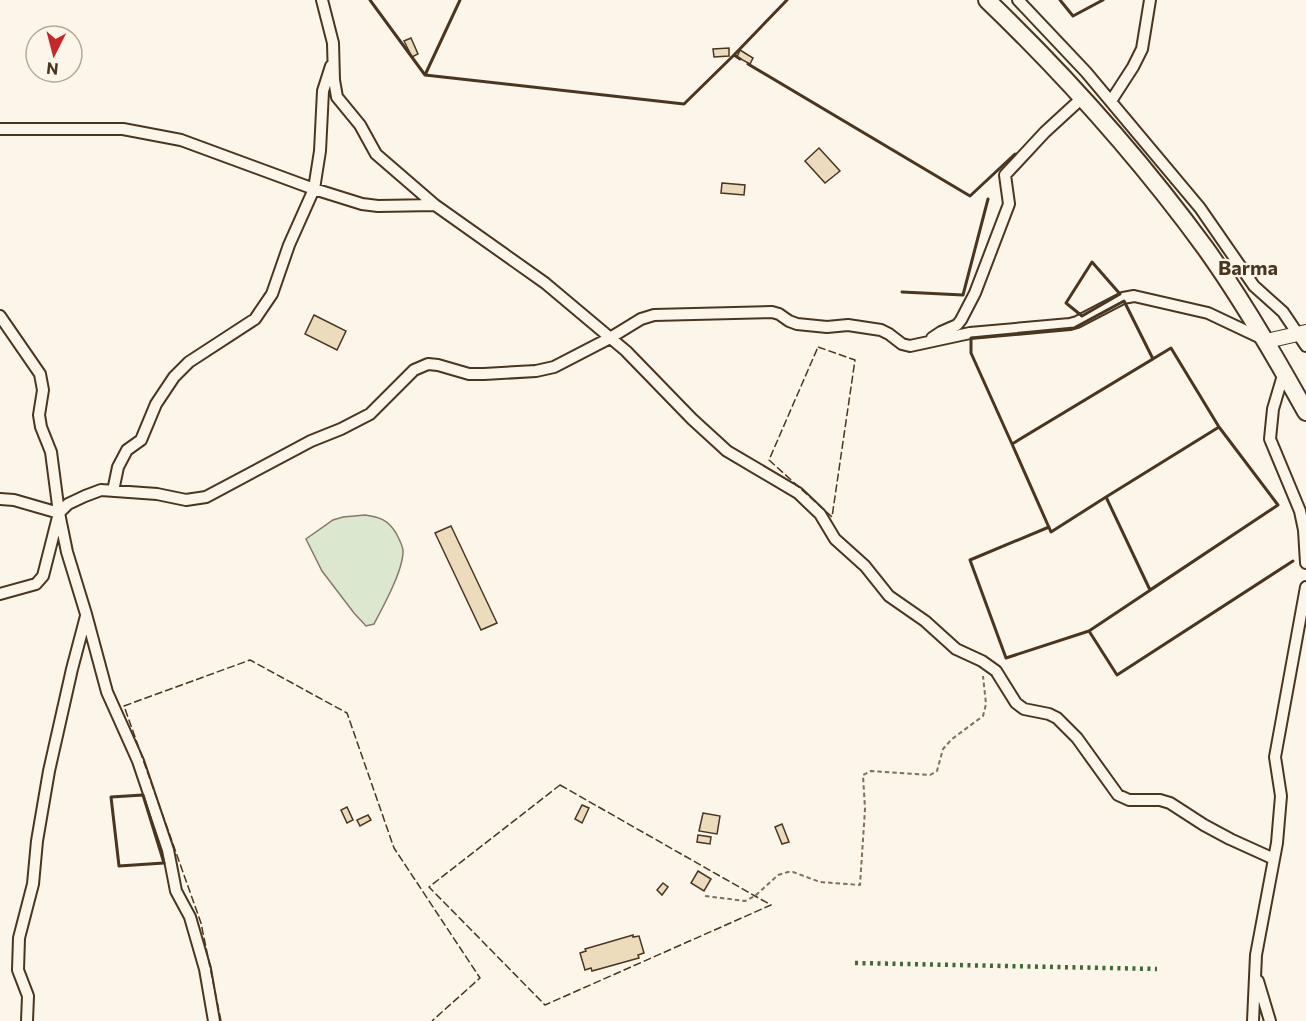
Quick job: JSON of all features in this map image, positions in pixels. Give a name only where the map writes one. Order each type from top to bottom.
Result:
[{"type":"main road","points":[[987,0],[1082,98],[1152,180],[1206,250],[1267,341],[1306,412]]},
{"type":"street","points":[[322,0],[333,43],[334,80],[338,97],[360,125],[376,154],[435,205],[545,283],[626,351],[727,451],[798,494],[820,514],[836,539],[865,566],[889,596],[925,621],[956,649],[982,661],[996,672],[1016,703],[1024,709],[1058,718],[1077,738],[1118,795],[1129,800],[1160,800],[1170,803],[1230,839],[1274,858]]},
{"type":"street","points":[[1018,0],[1086,72],[1200,208],[1254,286],[1302,333],[1306,346]]},
{"type":"street","points":[[1110,101],[1142,49],[1150,0]]},
{"type":"street","points":[[112,491],[118,467],[127,450],[141,440],[156,404],[174,377],[189,362],[255,319],[272,294],[289,245],[314,189],[320,151],[323,92],[334,57]]},
{"type":"street","points":[[927,342],[957,325],[975,293],[1009,204],[1005,175],[1045,132],[1082,98]]},
{"type":"street","points":[[0,129],[123,129],[181,140],[314,189],[362,204],[435,205]]},
{"type":"street","points":[[0,594],[36,584],[43,576],[59,513],[68,504],[85,496],[101,490],[157,494],[186,500],[206,497],[311,441],[370,414],[414,370],[428,364],[469,374],[536,371],[554,367],[641,319],[654,315],[772,312],[797,324],[827,327],[848,325],[881,330],[902,344],[910,346],[970,333],[1070,324],[1123,298],[1134,296],[1208,313],[1267,341],[1302,333]]},
{"type":"street","points":[[0,316],[40,374],[43,390],[39,415],[51,452],[67,552],[107,692],[138,761],[168,850],[176,891],[190,917],[205,969],[214,1021]]},
{"type":"street","points":[[1284,372],[1273,409],[1270,439],[1300,511],[1306,562]]},
{"type":"street","points":[[0,499],[14,500],[59,513]]},
{"type":"street","points":[[1253,1021],[1256,955],[1277,843],[1281,796],[1275,758],[1306,587]]},
{"type":"street","points":[[27,1021],[28,996],[18,970],[19,938],[33,885],[37,841],[49,771],[86,614]]},
{"type":"street","points":[[1255,973],[1270,1021]]},
{"type":"path","points":[[705,896],[745,901],[755,896],[778,875],[788,872],[820,882],[860,885],[865,809],[863,775],[871,771],[930,775],[937,771],[943,749],[952,739],[982,717],[986,704],[982,661]]},
{"type":"green space","points":[[365,515],[387,522],[396,533],[403,550],[397,577],[387,598],[374,624],[366,626],[322,571],[306,539],[333,520]]},
{"type":"building","points":[[411,38],[418,54],[412,57],[404,41]]},
{"type":"building","points":[[729,48],[729,56],[714,57],[713,49]]},
{"type":"building","points":[[740,50],[753,58],[750,64],[737,57]]},
{"type":"building","points":[[819,148],[840,171],[825,183],[805,161]]},
{"type":"building","points":[[722,183],[745,185],[744,195],[721,193]]},
{"type":"building","points":[[314,315],[346,331],[337,350],[305,334]]},
{"type":"building","points":[[451,526],[497,623],[481,630],[435,533]]},
{"type":"building","points":[[582,805],[589,808],[582,823],[575,819]]},
{"type":"building","points":[[347,807],[353,820],[347,823],[341,810]]},
{"type":"building","points":[[703,813],[720,816],[717,834],[699,831]]},
{"type":"building","points":[[368,815],[371,820],[360,826],[357,820]]},
{"type":"building","points":[[782,824],[789,842],[782,844],[775,827]]},
{"type":"building","points":[[698,835],[711,837],[710,844],[697,842]]},
{"type":"building","points":[[698,871],[711,879],[704,891],[691,883]]},
{"type":"building","points":[[663,883],[668,887],[662,895],[657,890]]},
{"type":"building","points":[[633,935],[633,937],[639,936],[644,953],[638,955],[639,958],[592,971],[591,968],[585,970],[580,953],[586,951],[585,949]]},
{"type":"hedge","points":[[855,963],[1157,969]]},
{"type":"fence","points":[[818,347],[855,360],[832,517],[769,460],[818,347]]},
{"type":"fence","points":[[221,1021],[201,923],[124,706],[250,660],[347,713],[394,848],[480,978],[432,1021]]},
{"type":"fence","points":[[560,785],[755,896],[771,905],[545,1005],[429,887],[560,785]]},
{"type":"wall","points":[[370,0],[425,75],[460,0]]},
{"type":"wall","points":[[740,59],[734,55],[787,0]]},
{"type":"wall","points":[[1060,0],[1073,16],[1103,0]]},
{"type":"wall","points":[[425,75],[684,104],[734,55]]},
{"type":"wall","points":[[748,64],[970,196],[1015,154]]},
{"type":"wall","points":[[902,292],[963,295],[988,199]]},
{"type":"wall","points":[[1092,262],[1120,294],[1082,316],[1066,303],[1092,262]]},
{"type":"wall","points":[[1124,301],[1153,359],[1012,444],[971,353],[971,338],[1074,328],[1124,301]]},
{"type":"wall","points":[[1171,348],[1219,427],[1051,532],[1012,444],[1171,348]]},
{"type":"wall","points":[[1219,427],[1278,505],[1150,590],[1106,497],[1219,427]]},
{"type":"wall","points":[[1278,505],[1089,631],[1117,675],[1293,561]]},
{"type":"wall","points":[[1049,527],[970,560],[1006,658],[1089,631]]},
{"type":"wall","points":[[143,795],[164,863],[119,866],[111,797],[143,795]]},
{"type":"district","name":"Barma","points":[[1248,267]]}]
